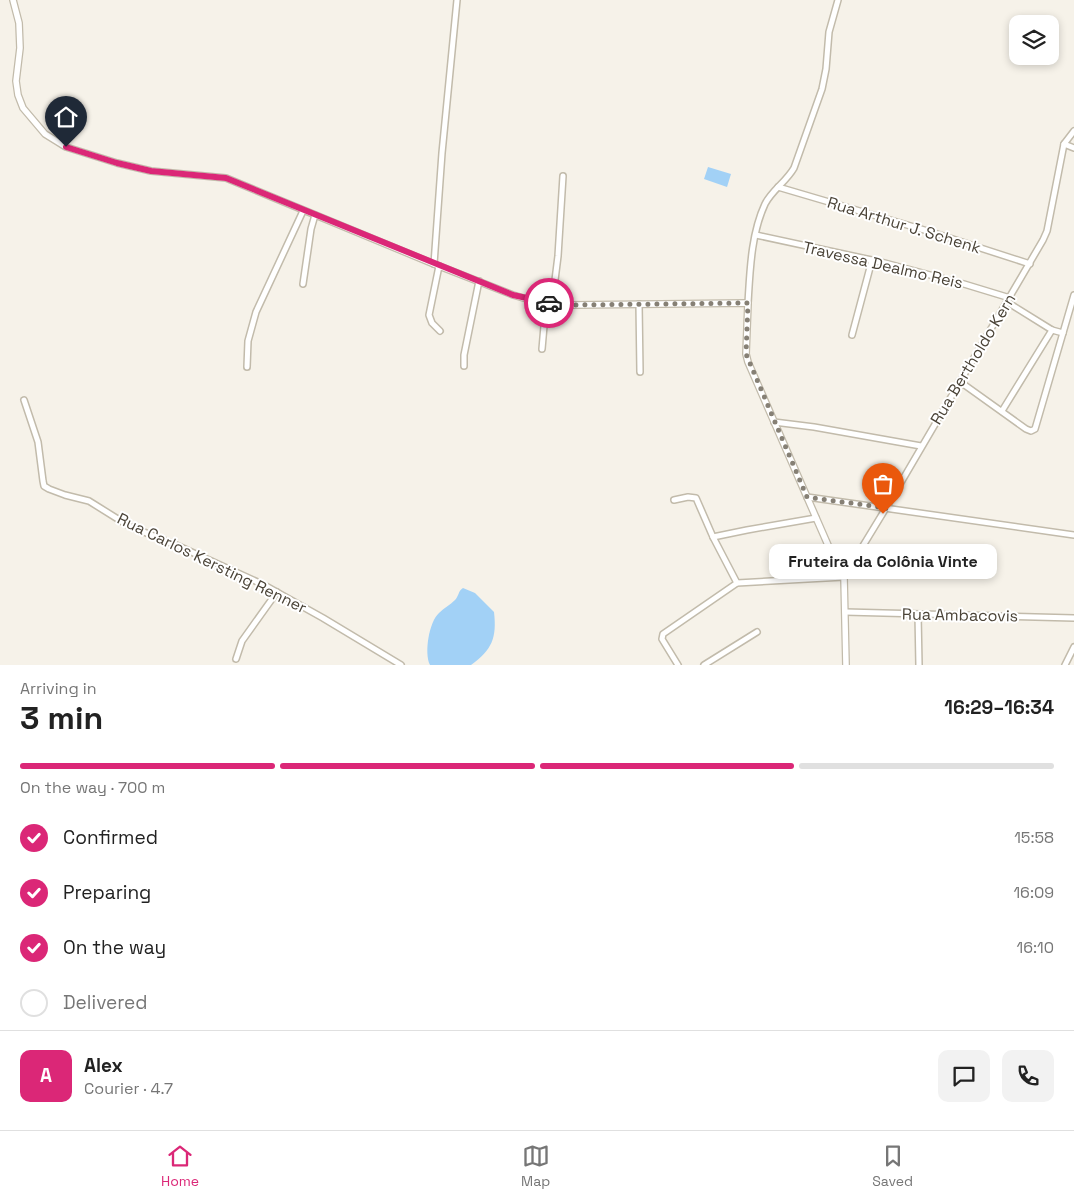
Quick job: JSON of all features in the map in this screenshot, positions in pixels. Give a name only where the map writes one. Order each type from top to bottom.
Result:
[{"type":"street","points":[[12,0],[19,23],[20,48],[16,81],[18,95],[23,108],[45,134],[66,147],[117,163],[151,171],[226,178],[513,295],[549,303],[748,303]]},
{"type":"street","points":[[440,331],[432,323],[429,315],[436,265],[443,144],[457,0]]},
{"type":"street","points":[[838,0],[829,32],[826,69],[819,101],[794,168],[788,178],[778,187],[765,204],[756,235],[751,260],[746,354],[816,518],[838,568],[844,577],[846,665]]},
{"type":"street","name":"Rua Bertholdo Kern","points":[[844,577],[1030,264],[1046,231],[1064,144],[1074,131]]},
{"type":"street","points":[[1064,144],[1074,148]]},
{"type":"street","points":[[542,349],[558,256],[563,176]]},
{"type":"street","name":"Rua Arthur J. Schenk","points":[[778,187],[931,232],[1030,264]]},
{"type":"street","points":[[247,368],[248,341],[256,312],[303,211]]},
{"type":"street","points":[[303,284],[311,229],[315,215]]},
{"type":"street","name":"Travessa Dealmo Reis","points":[[756,235],[872,260],[964,284],[1008,300],[1052,330],[1063,333]]},
{"type":"street","points":[[852,334],[872,260]]},
{"type":"street","points":[[464,366],[464,356],[479,281]]},
{"type":"street","points":[[959,381],[1026,429],[1035,430],[1074,295]]},
{"type":"street","points":[[639,304],[640,372]]},
{"type":"street","points":[[1002,411],[1052,330]]},
{"type":"street","name":"Rua Carlos Kersting Renner","points":[[24,400],[38,442],[44,486],[48,489],[89,501],[129,526],[176,545],[277,592],[400,665]]},
{"type":"street","points":[[774,422],[922,446]]},
{"type":"street","points":[[674,500],[688,497],[696,498],[713,537],[737,583]]},
{"type":"street","points":[[807,497],[1074,535]]},
{"type":"street","points":[[713,537],[816,518]]},
{"type":"street","points":[[678,665],[662,639],[663,634],[737,583],[844,577]]},
{"type":"street","points":[[236,659],[242,641],[277,592]]},
{"type":"street","name":"Rua Ambacovis","points":[[845,612],[1074,618]]},
{"type":"street","points":[[918,614],[919,665]]},
{"type":"street","points":[[704,665],[757,632]]},
{"type":"street","points":[[1065,665],[1074,647]]},
{"type":"water","points":[[708,167],[731,174],[727,187],[704,179]]},
{"type":"water","points":[[463,588],[475,593],[494,612],[495,629],[492,643],[484,654],[471,665],[430,665],[427,653],[428,638],[435,617],[455,600]]},
{"type":"way so far","points":[[549,303],[573,305],[748,303],[746,354],[748,362],[807,497],[886,508],[883,514]]},
{"type":"place","name":"Fruteira da Colônia Vinte","points":[[883,514]]},
{"type":"route","points":[[66,147],[117,163],[151,171],[226,178],[513,295],[549,303]]}]
